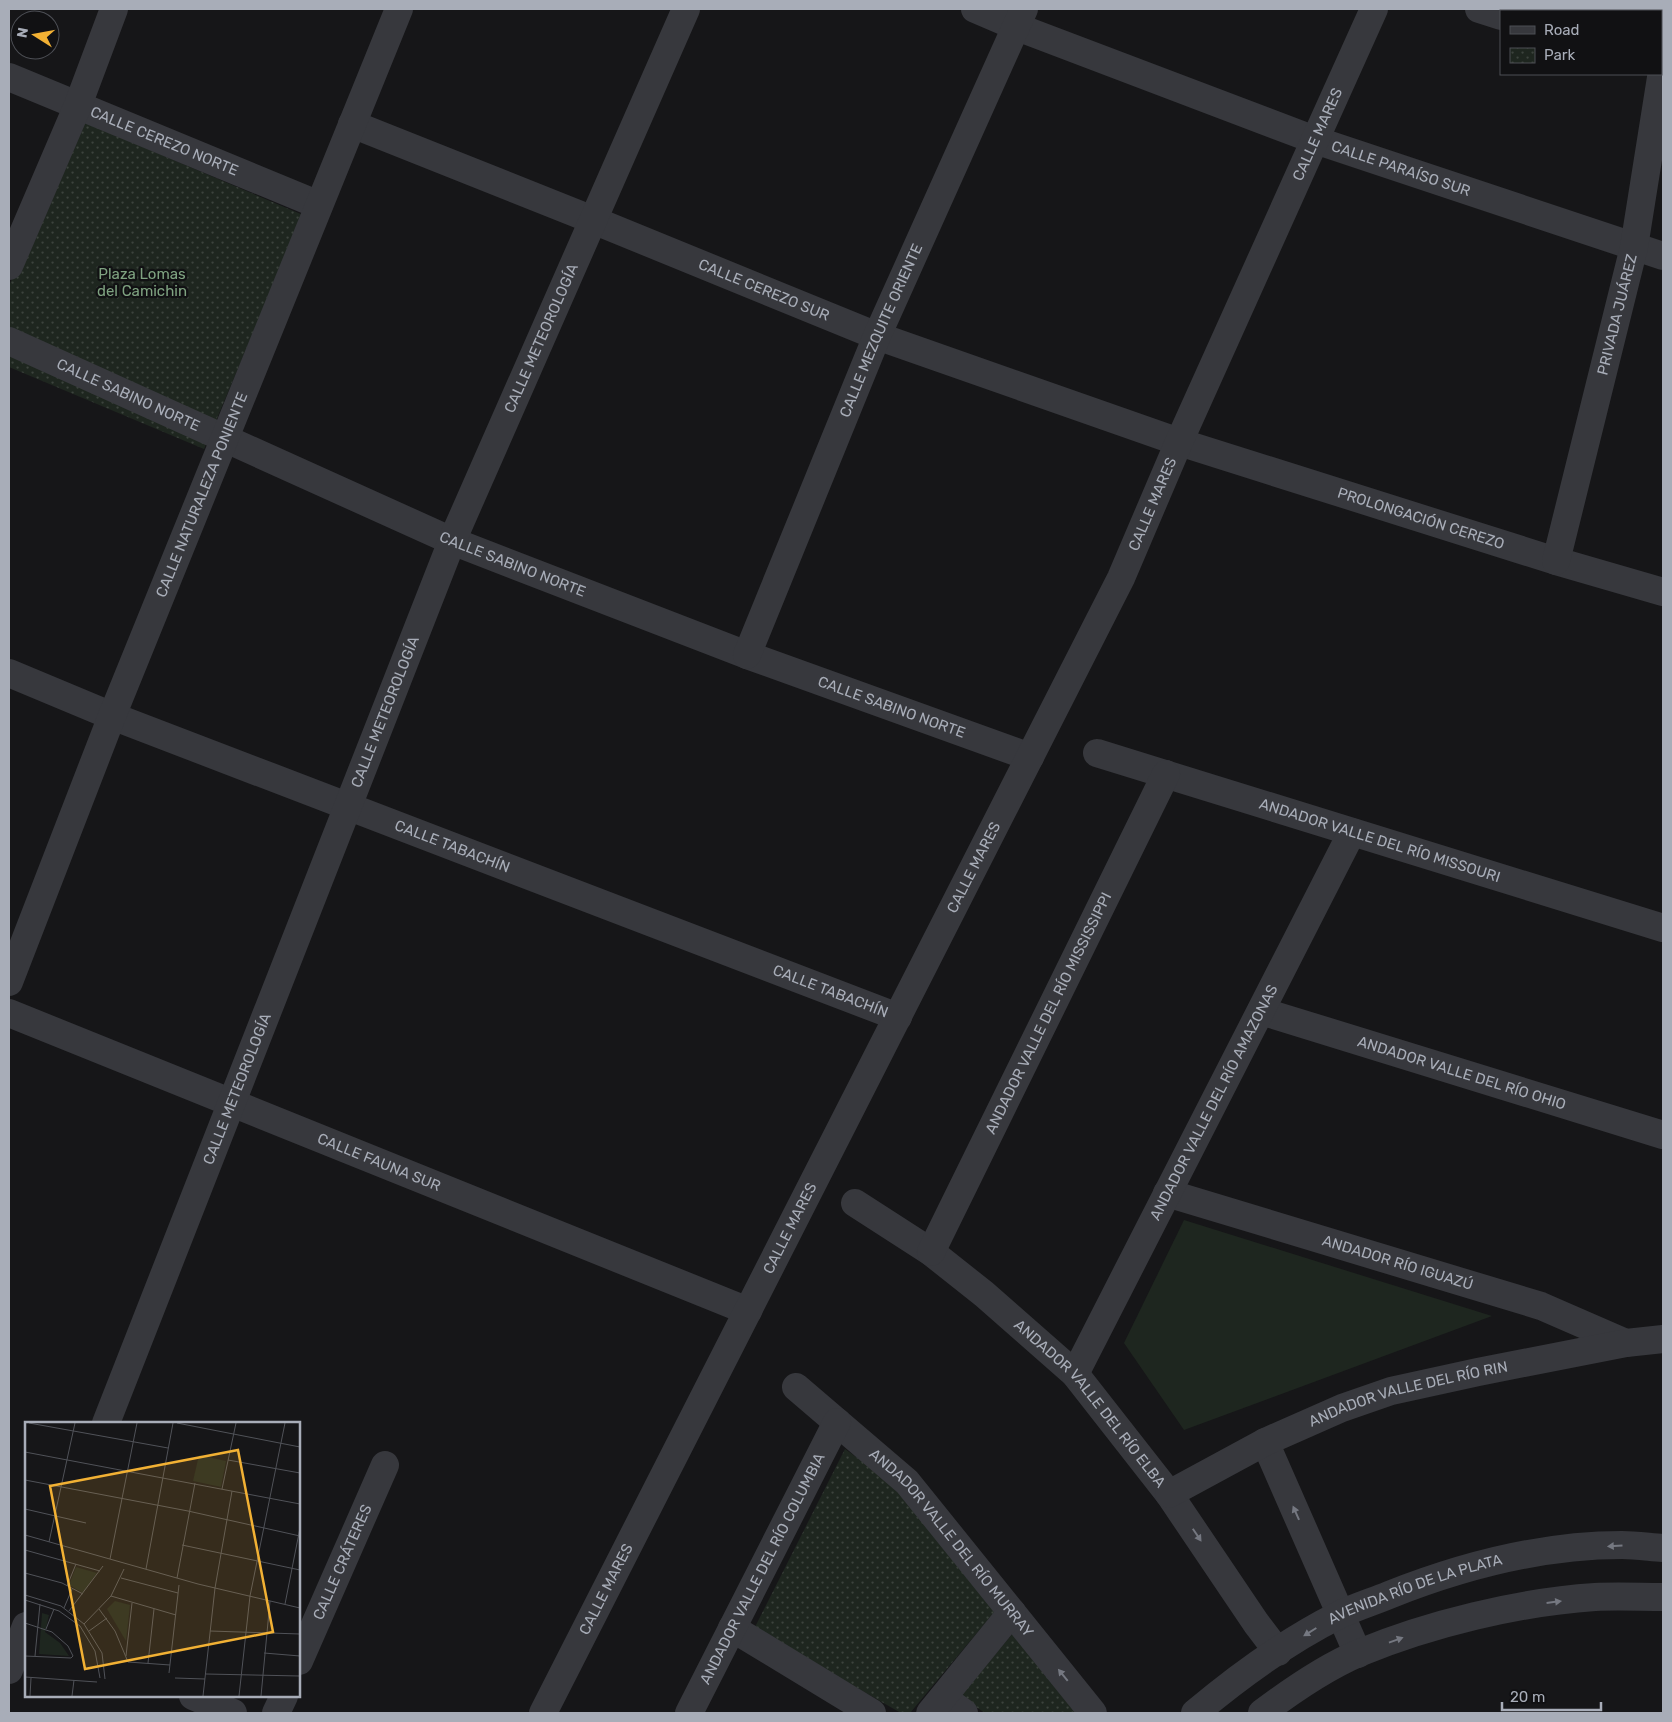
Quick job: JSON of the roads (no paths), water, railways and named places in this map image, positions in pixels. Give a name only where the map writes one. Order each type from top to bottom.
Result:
[{"type":"street","points":[[9,266],[78,105],[114,9]]},
{"type":"street","name":"CALLE NATURALEZA PONIENTE","points":[[9,982],[112,716],[399,9]]},
{"type":"street","name":"CALLE METEOROLOGÍA","points":[[106,1422],[452,541],[686,9]]},
{"type":"street","name":"CALLE PARAÍSO SUR","points":[[975,9],[1020,18],[1315,140],[1663,256]]},
{"type":"street","name":"CALLE MARES","points":[[543,1713],[1121,578],[1374,9]]},
{"type":"street","points":[[1479,9],[1500,16]]},
{"type":"street","name":"CALLE MEZQUITE ORIENTE","points":[[748,655],[877,336],[1020,18]]},
{"type":"street","name":"PRIVADA JUÁREZ","points":[[1556,560],[1634,247],[1661,75]]},
{"type":"street","name":"CALLE CEREZO NORTE","points":[[9,77],[319,205]]},
{"type":"street","name":"CALLE CEREZO SUR","points":[[352,124],[877,336],[1180,442]]},
{"type":"street","name":"CALLE SABINO NORTE","points":[[9,341],[452,541],[748,655],[1030,757]]},
{"type":"street","name":"PROLONGACIÓN CEREZO","points":[[1180,442],[1663,592]]},
{"type":"street","name":"CALLE TABACHÍN","points":[[9,673],[112,716],[898,1017]]},
{"type":"street","name":"ANDADOR VALLE DEL RÍO MISSOURI","points":[[1097,753],[1663,928]]},
{"type":"street","name":"ANDADOR VALLE DEL RÍO MISSISSIPPI","points":[[931,1252],[1166,774]]},
{"type":"street","name":"ANDADOR VALLE DEL RÍO AMAZONAS","points":[[1075,1374],[1352,832]]},
{"type":"street","name":"ANDADOR VALLE DEL RÍO OHIO","points":[[1261,1011],[1663,1135]]},
{"type":"street","name":"CALLE FAUNA SUR","points":[[9,1013],[748,1311]]},
{"type":"street","name":"ANDADOR RÍO IGUAZÚ","points":[[1167,1193],[1541,1306],[1626,1343]]},
{"type":"street","name":"ANDADOR VALLE DEL RÍO ELBA","points":[[855,1203],[931,1252],[984,1294],[1075,1374],[1170,1494],[1250,1615],[1278,1652]]},
{"type":"street","name":"ANDADOR VALLE DEL RÍO RIN","points":[[1170,1494],[1265,1442],[1342,1408],[1391,1391],[1626,1343],[1663,1339]]},
{"type":"street","name":"ANDADOR VALLE DEL RÍO MURRAY","points":[[796,1387],[907,1482],[1093,1713]]},
{"type":"street","name":"ANDADOR VALLE DEL RÍO COLUMBIA","points":[[689,1713],[837,1422]]},
{"type":"street","points":[[1265,1442],[1358,1654]]},
{"type":"street","name":"CALLE CRÁTERES","points":[[300,1659],[385,1465]]},
{"type":"street","name":"AVENIDA RÍO DE LA PLATA","points":[[1195,1713],[1230,1684],[1341,1614],[1429,1579],[1493,1561],[1558,1550],[1622,1545],[1663,1548]]},
{"type":"street","points":[[1262,1713],[1334,1666],[1358,1654],[1420,1632],[1479,1616],[1535,1604],[1595,1597],[1663,1597]]},
{"type":"street","points":[[946,1708],[1012,1612]]},
{"type":"street","points":[[9,1616],[25,1624]]},
{"type":"street","points":[[9,1670],[25,1628]]},
{"type":"street","points":[[732,1628],[872,1713]]},
{"type":"street","points":[[194,1697],[233,1713]]},
{"type":"street","points":[[276,1713],[284,1697]]},
{"type":"park label","name":"Plaza Lomas del Camichin","points":[[142,282]]}]
